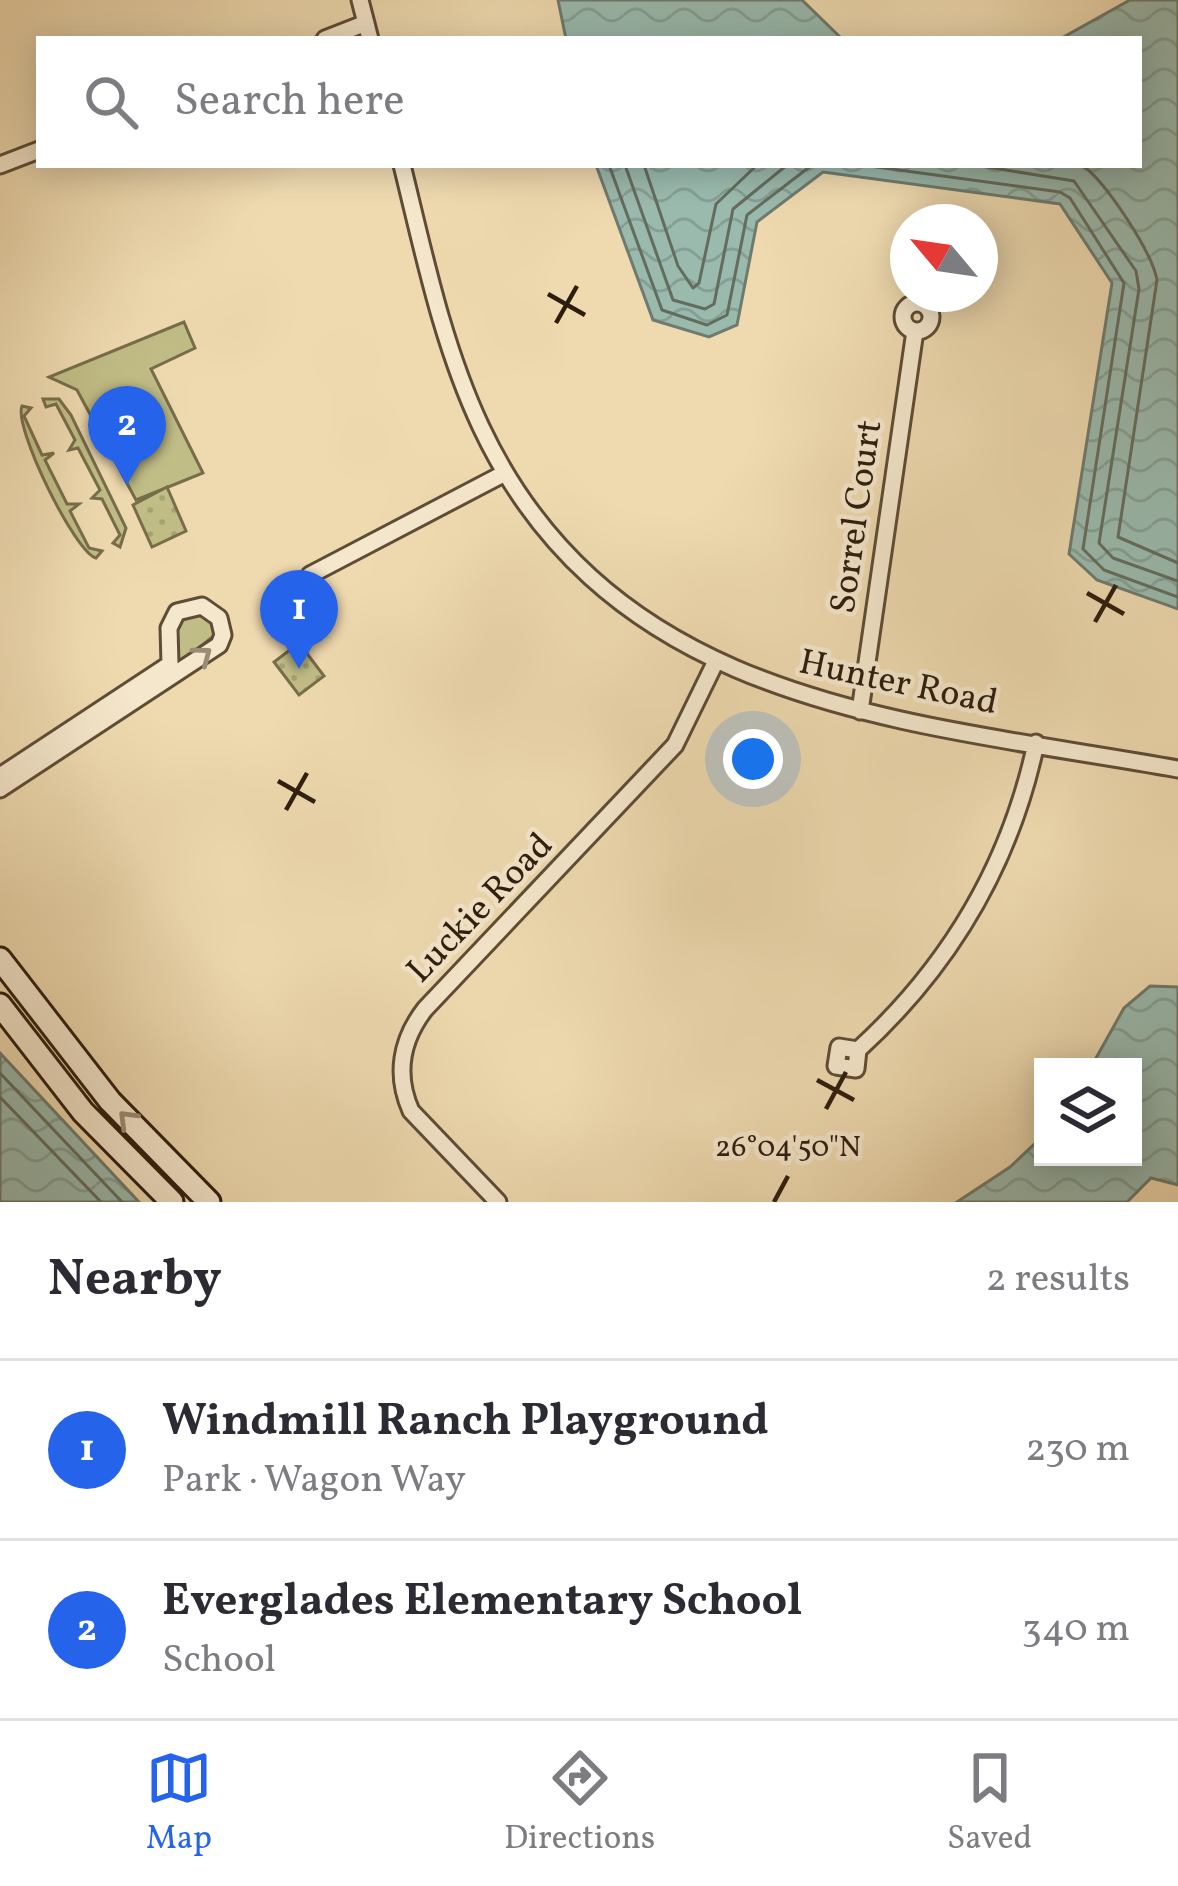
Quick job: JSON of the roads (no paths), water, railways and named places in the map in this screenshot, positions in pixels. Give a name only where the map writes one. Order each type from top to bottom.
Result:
[{"type":"main road","points":[[0,959],[110,1101],[209,1202]]},
{"type":"main road","points":[[0,1004],[82,1112],[172,1202]]},
{"type":"street","points":[[361,0],[369,31]]},
{"type":"street","points":[[0,165],[36,151]]},
{"type":"street","name":"Hunter Road","points":[[403,168],[446,341],[506,473],[542,524],[606,590],[757,682],[860,711],[1178,769]]},
{"type":"street","name":"Sorrel Court","points":[[860,711],[915,331]]},
{"type":"street","points":[[310,575],[506,473]]},
{"type":"street","points":[[0,776],[170,664],[169,628],[177,612],[202,605],[219,618],[219,645],[0,789]]},
{"type":"street","name":"Luckie Road","points":[[498,1202],[411,1112],[402,1093],[405,1040],[425,1009],[676,745],[716,661]]},
{"type":"street","points":[[858,1050],[943,962],[997,865],[1028,784],[1036,743]]},
{"type":"water","points":[[558,0],[802,0],[839,36],[565,36]]},
{"type":"water","points":[[1130,0],[1178,0],[1178,609],[1097,580],[1069,554],[1112,283],[1060,204],[823,172],[757,222],[737,325],[709,337],[653,320],[597,168],[1142,168],[1142,36],[1065,36]]},
{"type":"water","points":[[1150,986],[1178,987],[1178,1185],[1151,1178],[1127,1202],[957,1202],[1010,1167],[1034,1144],[1034,1166],[1142,1166],[1142,1058],[1096,1058],[1124,1008]]},
{"type":"water","points":[[0,1053],[139,1202],[0,1202]]},
{"type":"place","name":"Everglades Elementary School","points":[[127,485]]},
{"type":"place","name":"Windmill Ranch Playground","points":[[299,669]]}]
